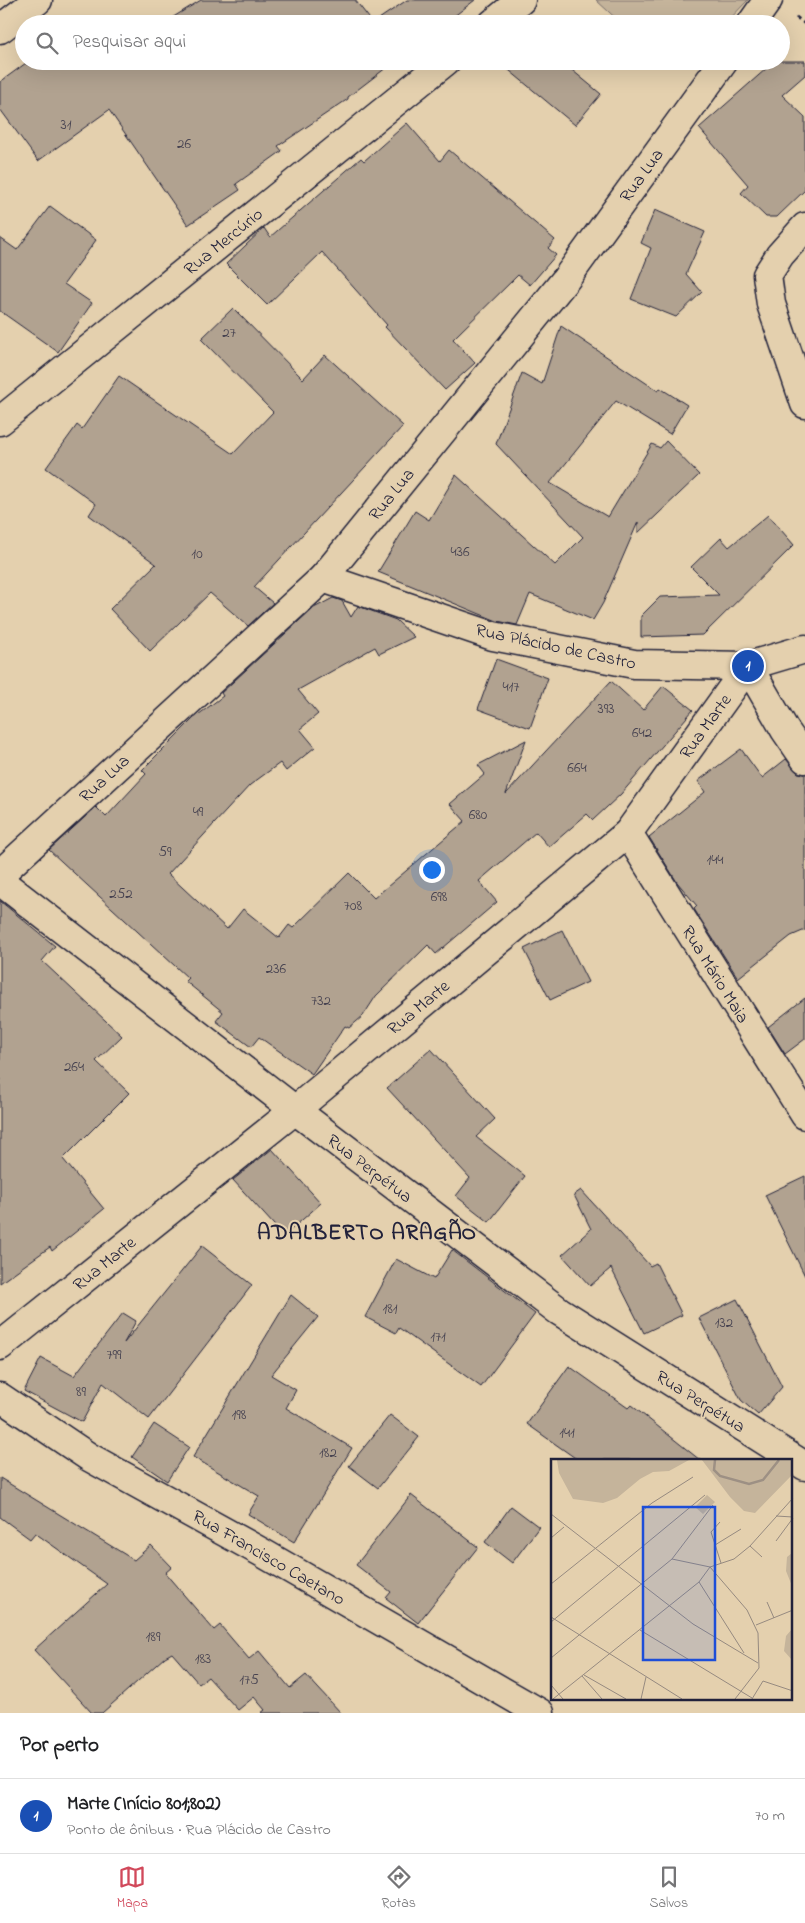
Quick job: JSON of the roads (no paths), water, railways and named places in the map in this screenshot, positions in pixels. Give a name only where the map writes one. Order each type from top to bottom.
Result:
[{"type":"street","points":[[18,15],[38,0]]},
{"type":"street","points":[[503,15],[521,0]]},
{"type":"street","points":[[757,15],[768,0]]},
{"type":"street","points":[[0,29],[15,18]]},
{"type":"street","name":"Rua Mercúrio","points":[[0,421],[435,70]]},
{"type":"street","name":"Rua Lua","points":[[0,874],[322,578],[566,278],[717,70]]},
{"type":"street","points":[[805,227],[780,255],[767,275],[771,304],[805,404]]},
{"type":"street","name":"Rua Plácido de Castro","points":[[322,578],[493,636],[634,664],[748,666]]},
{"type":"street","points":[[805,649],[748,666],[785,730],[805,759]]},
{"type":"street","name":"Rua Marte","points":[[0,1346],[295,1110],[628,834],[748,666]]},
{"type":"street","name":"Rua Mário Maia","points":[[628,834],[805,1115]]},
{"type":"street","name":"Rua Perpétua","points":[[0,881],[295,1110],[559,1311],[805,1466]]},
{"type":"street","name":"Rua Francisco Caetano","points":[[0,1397],[89,1457],[261,1552],[540,1713]]},
{"type":"place","name":"Marte (Início 801;802)","points":[[748,666]]},
{"type":"district","name":"ADALBERTO ARAGÃO","points":[[367,1231]]}]
